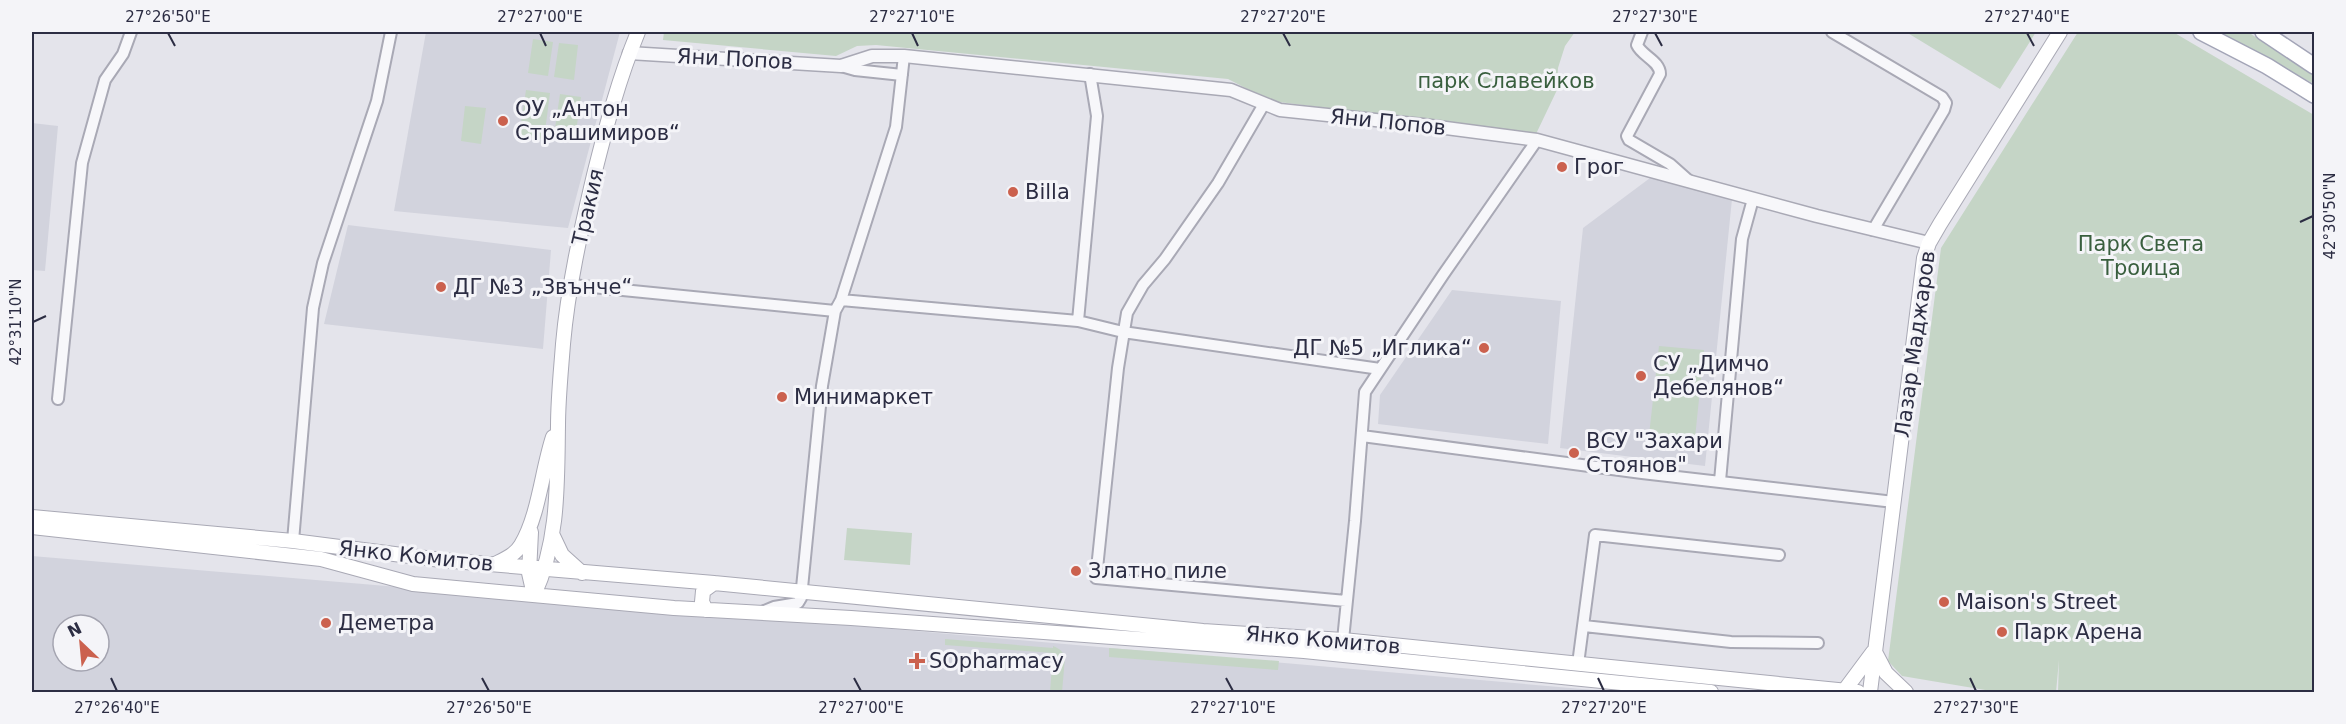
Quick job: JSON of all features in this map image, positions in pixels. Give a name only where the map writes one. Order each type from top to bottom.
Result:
[{"type":"main road","name":"Тракия","points":[[534,595],[544,569],[553,534],[558,488],[558,423],[566,319],[572,285],[603,142],[629,53],[638,32]]},
{"type":"main road","name":"Лазар Маджаров","points":[[1870,693],[1921,274],[1929,243],[2060,32]]},
{"type":"main road","points":[[2201,32],[2267,66],[2314,95]]},
{"type":"main road","points":[[2263,32],[2314,66]]},
{"type":"main road","name":"Тракия","points":[[532,515],[558,423]]},
{"type":"main road","points":[[493,565],[508,558],[521,545],[532,515]]},
{"type":"main road","points":[[532,515],[529,567],[534,595]]},
{"type":"main road","name":"Янко Комитов","points":[[32,517],[293,541],[441,561],[714,582],[1203,631],[1343,640],[1578,664],[1666,681],[1711,693]]},
{"type":"main road","name":"Янко Комитов","points":[[32,527],[281,553],[329,560],[413,584],[534,595],[706,610],[762,612],[1304,651],[1639,689],[1666,681],[1851,692]]},
{"type":"main road","points":[[553,534],[554,543],[561,555],[582,573]]},
{"type":"main road","points":[[706,610],[702,602],[703,591],[714,582]]},
{"type":"main road","points":[[1851,692],[1875,650]]},
{"type":"main road","points":[[1875,650],[1886,673],[1906,693]]},
{"type":"street","points":[[58,399],[82,163],[105,80],[123,54],[131,32]]},
{"type":"street","points":[[293,541],[313,308],[324,262],[377,100],[391,32]]},
{"type":"street","points":[[1642,32],[1637,45],[1658,66],[1660,74],[1627,136],[1629,140],[1670,164],[1690,182]]},
{"type":"street","points":[[1832,32],[1941,97],[1946,103],[1944,111],[1873,230]]},
{"type":"street","name":"Яни Попов","points":[[629,53],[841,66],[848,69],[902,75]]},
{"type":"street","name":"Яни Попов","points":[[841,66],[872,56],[904,56],[1231,90],[1280,110],[1537,140],[1753,199],[1929,243]]},
{"type":"street","points":[[801,591],[822,386],[835,311],[841,300],[896,127],[904,56]]},
{"type":"street","points":[[1078,321],[1097,116],[1090,74]]},
{"type":"street","points":[[1264,105],[1218,183],[1165,259],[1143,285],[1128,313],[1123,332],[1096,578],[1346,601]]},
{"type":"street","points":[[1343,640],[1365,392],[1537,140]]},
{"type":"street","points":[[1720,481],[1742,239],[1753,199]]},
{"type":"street","points":[[572,285],[835,311]]},
{"type":"street","points":[[841,300],[1078,321],[1123,332],[1380,369]]},
{"type":"street","points":[[1362,436],[1894,502]]},
{"type":"street","points":[[1578,664],[1595,535],[1779,555]]},
{"type":"street","name":"Янко Комитов","points":[[762,612],[774,607],[798,603],[801,591]]},
{"type":"street","points":[[1584,626],[1731,642],[1818,643]]},
{"type":"shaded area","name":"ОУ „Антон Страшимиров“","points":[[426,32],[620,32],[568,228],[394,211]]},
{"type":"shaded area","points":[[32,123],[58,126],[45,271],[32,270]]},
{"type":"shaded area","name":"СУ „Димчо Дебелянов“","points":[[1650,178],[1732,199],[1705,466],[1560,448],[1583,228]]},
{"type":"shaded area","name":"ДГ №3 „Звънче“","points":[[348,225],[551,250],[543,349],[324,324]]},
{"type":"shaded area","name":"ДГ №5 „Иглика“","points":[[1452,290],[1561,301],[1548,444],[1378,424],[1380,395]]},
{"type":"shaded area","points":[[32,556],[834,624],[1617,692],[32,692]]},
{"type":"green space","name":"парк Славейков","points":[[664,32],[1575,32],[1565,46],[1558,68],[1557,90],[1536,134],[1271,101],[1228,79],[876,45],[857,46],[836,56],[663,40]]},
{"type":"green space","points":[[1906,32],[2036,32],[2000,89]]},
{"type":"green space","name":"Парк Света Троица","points":[[2078,32],[2173,32],[2314,115],[2314,692],[2058,692],[2059,660],[2056,692],[1997,692],[1902,676],[1888,661],[1941,248]]},
{"type":"green space","points":[[2218,32],[2248,32],[2314,76],[2314,84]]},
{"type":"green space","points":[[533,39],[553,42],[548,76],[528,73]]},
{"type":"green space","points":[[559,43],[578,45],[574,80],[554,77]]},
{"type":"green space","points":[[526,90],[550,93],[544,139],[519,136]]},
{"type":"green space","points":[[560,94],[581,97],[575,138],[554,135]]},
{"type":"green space","points":[[465,106],[486,108],[481,144],[461,141]]},
{"type":"green space","points":[[1659,346],[1704,350],[1694,448],[1648,444]]},
{"type":"green space","points":[[847,528],[912,533],[910,565],[844,560]]},
{"type":"green space","points":[[945,639],[1053,648],[1053,646],[1062,652],[1065,658],[1062,692],[1050,692],[1053,653],[945,645]]},
{"type":"green space","points":[[1109,648],[1279,661],[1278,670],[1109,657]]},
{"type":"place","name":"ОУ „Антон Страшимиров“","points":[[503,121]]},
{"type":"place","name":"Грог","points":[[1562,167]]},
{"type":"place","name":"Billa","points":[[1013,192]]},
{"type":"place","name":"ДГ №3 „Звънче“","points":[[441,287]]},
{"type":"place","name":"ДГ №5 „Иглика“","points":[[1484,348]]},
{"type":"place","name":"СУ „Димчо Дебелянов“","points":[[1641,376]]},
{"type":"place","name":"Минимаркет","points":[[782,397]]},
{"type":"place","name":"ВСУ \"Захари Стоянов\"","points":[[1574,453]]},
{"type":"place","name":"Златно пиле","points":[[1076,571]]},
{"type":"place","name":"Maison's Street","points":[[1944,602]]},
{"type":"place","name":"Деметра","points":[[326,623]]},
{"type":"place","name":"Парк Арена","points":[[2002,632]]},
{"type":"place","name":"SOpharmacy","points":[[917,661]]}]
